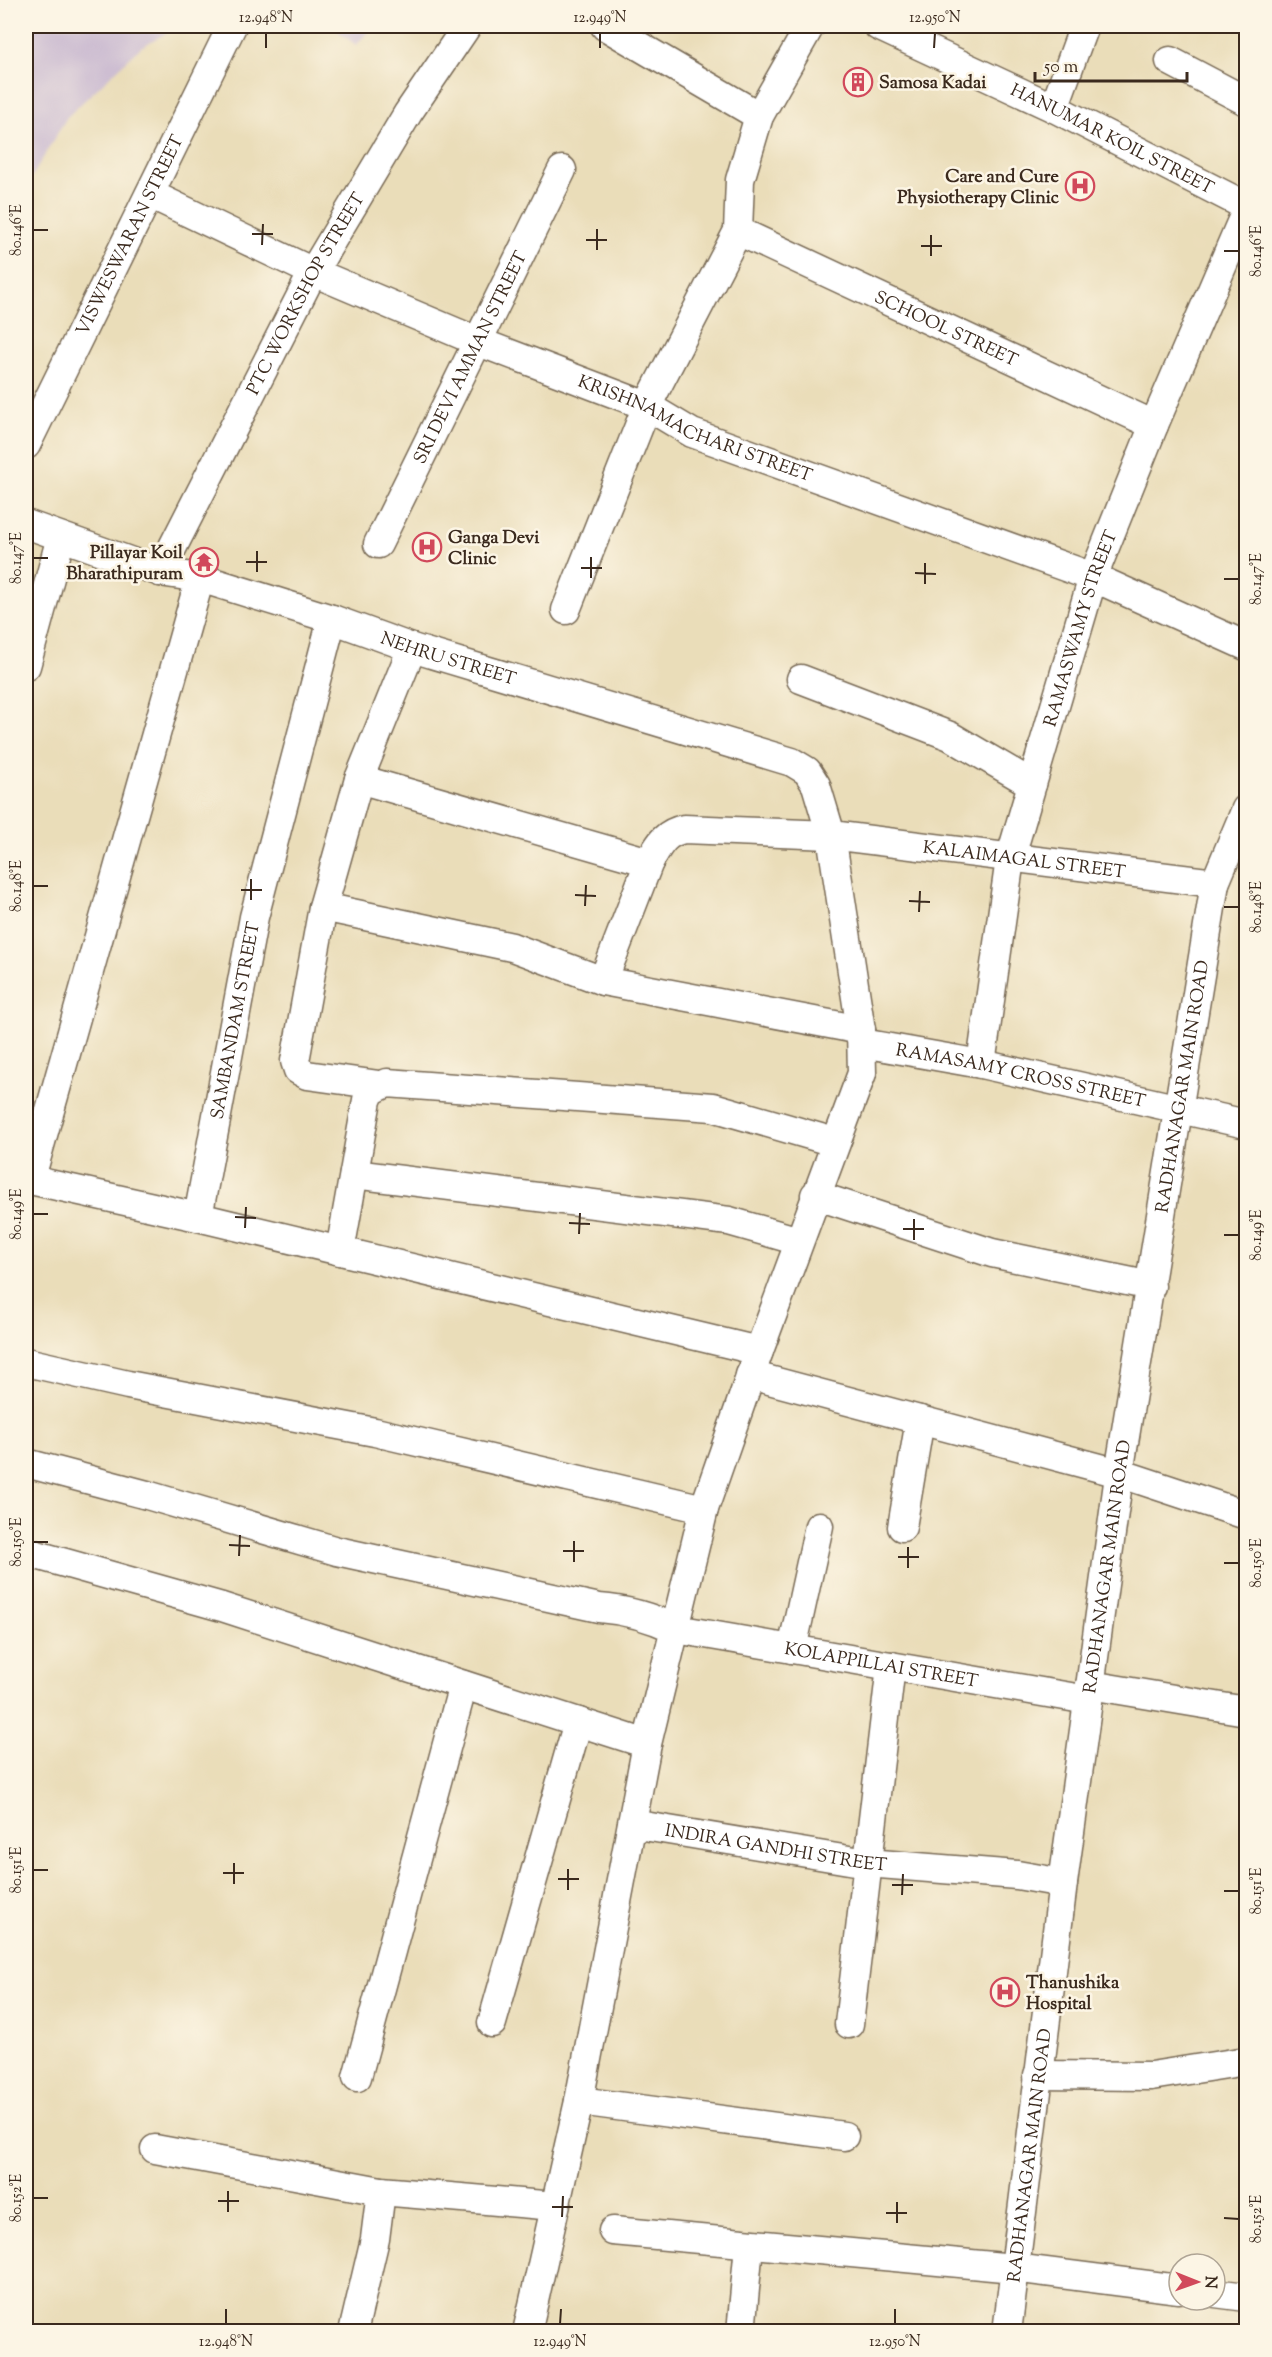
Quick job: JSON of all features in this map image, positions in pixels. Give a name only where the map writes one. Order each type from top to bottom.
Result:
[{"type":"street","name":"VISWESWARAN STREET","points":[[26,445],[232,26]]},
{"type":"street","name":"PTC WORKSHOP STREET","points":[[160,572],[313,272],[408,113],[467,26]]},
{"type":"street","points":[[605,26],[759,116]]},
{"type":"street","points":[[566,610],[647,406],[738,231],[740,180],[759,116],[810,26]]},
{"type":"street","name":"HANUMAR KOIL STREET","points":[[878,26],[923,35],[1054,108],[1246,206]]},
{"type":"street","points":[[1054,108],[1084,26]]},
{"type":"street","points":[[1170,61],[1246,101]]},
{"type":"street","name":"SRI DEVI AMMAN STREET","points":[[378,544],[562,170]]},
{"type":"street","name":"KRISHNAMACHARI STREET","points":[[150,194],[313,272],[479,342],[647,406],[692,433],[1093,578],[1246,646]]},
{"type":"street","name":"RAMASWAMY STREET","points":[[981,1064],[1010,859],[1093,578],[1154,425],[1246,211]]},
{"type":"street","name":"SCHOOL STREET","points":[[738,231],[1154,425]]},
{"type":"street","name":"NEHRU STREET","points":[[26,524],[160,572],[200,578],[332,619],[412,648],[792,762],[807,771],[816,785],[831,835],[861,1036],[862,1073],[834,1142],[704,1509],[647,1744],[579,2101],[527,2331]]},
{"type":"street","points":[[26,666],[61,537]]},
{"type":"street","points":[[200,578],[28,1180],[340,1251],[755,1363],[920,1420],[1119,1473],[1246,1515]]},
{"type":"street","name":"SAMBANDAM STREET","points":[[198,1217],[254,917],[332,619]]},
{"type":"street","points":[[412,648],[359,779],[323,907],[295,1061],[298,1070],[307,1075],[379,1085],[387,1083],[713,1107],[834,1142]]},
{"type":"street","points":[[801,679],[950,736],[1032,784]]},
{"type":"street","points":[[359,779],[649,862]]},
{"type":"street","name":"RADHANAGAR MAIN ROAD","points":[[1007,2331],[1063,1883],[1119,1473],[1215,883],[1246,809]]},
{"type":"street","name":"KALAIMAGAL STREET","points":[[603,981],[649,862],[663,838],[672,831],[684,829],[831,835],[1215,883]]},
{"type":"street","name":"RAMASAMY CROSS STREET","points":[[323,907],[512,947],[603,981],[861,1036],[1246,1124]]},
{"type":"street","points":[[340,1251],[367,1100],[371,1091],[379,1085]]},
{"type":"street","points":[[354,1174],[729,1221],[799,1241]]},
{"type":"street","points":[[816,1195],[992,1253],[1151,1286]]},
{"type":"street","points":[[26,1362],[128,1385],[375,1432],[704,1509]]},
{"type":"street","points":[[902,1527],[920,1420]]},
{"type":"street","name":"KOLAPPILLAI STREET","points":[[26,1463],[147,1495],[337,1551],[599,1608],[624,1610],[656,1619],[676,1629],[891,1666],[1089,1693],[1246,1711]]},
{"type":"street","points":[[792,1649],[819,1526]]},
{"type":"street","points":[[26,1552],[222,1607],[647,1744]]},
{"type":"street","points":[[849,2024],[891,1666]]},
{"type":"street","points":[[357,2077],[463,1685]]},
{"type":"street","points":[[492,2023],[578,1722]]},
{"type":"street","name":"INDIRA GANDHI STREET","points":[[632,1824],[867,1863],[1017,1875],[1063,1883]]},
{"type":"street","points":[[1038,2075],[1150,2076],[1246,2061]]},
{"type":"street","points":[[579,2101],[844,2136]]},
{"type":"street","points":[[154,2149],[381,2191],[555,2206]]},
{"type":"street","points":[[353,2331],[375,2239],[381,2191]]},
{"type":"street","points":[[613,2231],[1014,2268],[1167,2287]]},
{"type":"street","points":[[741,2331],[749,2245]]},
{"type":"street","points":[[1227,2295],[1246,2297]]},
{"type":"shaded area","points":[[26,26],[179,26],[141,47],[67,117],[26,187]]},
{"type":"shaded area","points":[[331,26],[373,26],[356,45]]},
{"type":"place","name":"Samosa Kadai","points":[[858,82]]},
{"type":"place","name":"Care and Cure Physiotherapy Clinic","points":[[1080,186]]},
{"type":"place","name":"Ganga Devi Clinic","points":[[427,547]]},
{"type":"place","name":"Pillayar Koil Bharathipuram","points":[[204,562]]},
{"type":"place","name":"Thanushika Hospital","points":[[1005,1992]]}]
